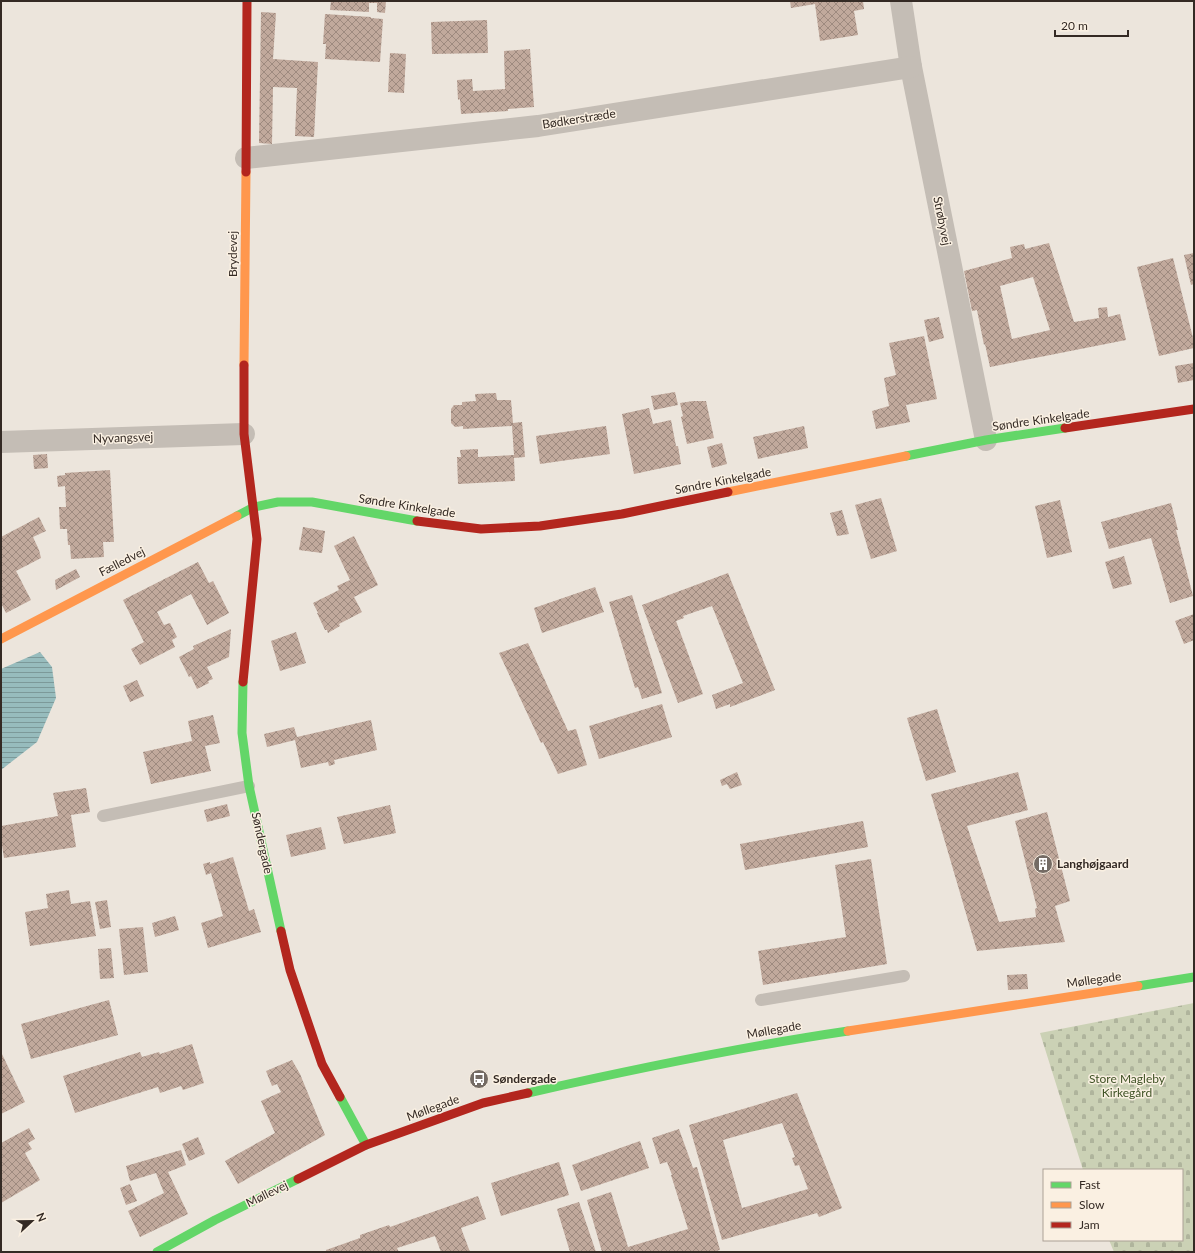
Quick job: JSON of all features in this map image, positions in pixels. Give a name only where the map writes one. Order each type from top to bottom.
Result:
[{"type":"street","name":"Brydevej","points":[[247,1],[244,434],[254,507]]},
{"type":"street","name":"Strøbyvej","points":[[901,1],[911,67],[986,440]]},
{"type":"street","name":"Bødkerstræde","points":[[246,158],[538,126],[911,67]]},
{"type":"street","name":"Søndre Kinkelgade","points":[[254,507],[278,502],[312,502],[440,525],[481,529],[540,526],[622,514],[986,440],[1193,411]]},
{"type":"street","name":"Nyvangsvej","points":[[1,442],[244,434]]},
{"type":"street","name":"Fælledvej","points":[[1,639],[254,507]]},
{"type":"street","name":"Søndergade","points":[[254,507],[257,539],[243,683],[242,733],[249,786],[290,970],[322,1064],[366,1145]]},
{"type":"street","name":"Møllegade","points":[[366,1145],[483,1103],[628,1070],[768,1043],[1194,977]]},
{"type":"street","name":"Møllevej","points":[[157,1252],[172,1248],[215,1220],[366,1145]]},
{"type":"lane","points":[[103,816],[249,786]]},
{"type":"lane","points":[[761,1000],[904,976]]},
{"type":"green space","name":"Store Magleby Kirkegård","points":[[1194,1003],[1194,1252],[1114,1252],[1109,1241],[1183,1241],[1183,1169],[1083,1169],[1040,1033]]},
{"type":"water","points":[[40,652],[52,667],[56,698],[37,742],[1,770],[1,669]]},
{"type":"building","points":[[331,1],[386,1],[385,13],[377,12],[377,3],[369,3],[369,12],[330,10]]},
{"type":"building","points":[[790,1],[863,1],[864,9],[854,11],[858,35],[820,41],[815,4],[791,8]]},
{"type":"building","points":[[261,12],[276,13],[273,59],[318,62],[314,137],[295,136],[297,88],[273,87],[272,144],[259,143]]},
{"type":"building","points":[[325,14],[383,19],[380,62],[325,59],[326,44],[323,44]]},
{"type":"building","points":[[487,20],[488,53],[432,54],[431,22]]},
{"type":"building","points":[[530,49],[534,107],[508,109],[508,111],[461,114],[460,99],[458,100],[457,80],[472,79],[473,91],[505,89],[504,51]]},
{"type":"building","points":[[390,53],[406,54],[404,93],[388,92]]},
{"type":"building","points":[[1049,243],[1074,322],[1099,318],[1098,308],[1107,307],[1108,317],[1120,314],[1126,340],[990,367],[977,310],[972,311],[964,271],[1012,258],[1010,247],[1024,244],[1025,249]],"holes":[[[1033,277],[1050,330],[1012,339],[1000,286]]]},
{"type":"building","points":[[1194,253],[1194,284],[1191,285],[1184,255]]},
{"type":"building","points":[[1173,258],[1194,342],[1194,348],[1159,356],[1137,267]]},
{"type":"building","points":[[939,317],[944,338],[929,342],[924,320]]},
{"type":"building","points":[[924,336],[937,399],[906,405],[910,422],[876,429],[872,411],[889,406],[884,378],[896,375],[889,343]]},
{"type":"building","points":[[1194,363],[1194,380],[1178,383],[1175,366]]},
{"type":"building","points":[[675,392],[678,405],[654,410],[651,396]]},
{"type":"building","points":[[496,393],[497,400],[511,400],[513,423],[522,422],[525,457],[514,458],[515,481],[458,484],[457,457],[461,457],[460,450],[478,449],[478,457],[514,455],[512,426],[463,429],[463,426],[455,427],[451,423],[451,409],[454,405],[462,405],[462,402],[476,401],[475,394]]},
{"type":"building","points":[[706,401],[714,438],[687,444],[681,417],[683,416],[680,403]]},
{"type":"building","points":[[649,408],[653,424],[671,420],[681,464],[634,474],[622,414]]},
{"type":"building","points":[[606,426],[610,454],[540,464],[536,436]]},
{"type":"building","points":[[804,426],[808,448],[758,459],[753,437]]},
{"type":"building","points":[[722,443],[727,464],[712,468],[707,447]]},
{"type":"building","points":[[47,454],[48,468],[34,469],[33,455]]},
{"type":"building","points":[[110,470],[114,542],[103,542],[104,557],[71,559],[67,529],[60,529],[59,507],[66,507],[65,486],[58,487],[57,476],[65,475],[65,473]]},
{"type":"building","points":[[881,498],[897,551],[871,559],[855,505]]},
{"type":"building","points":[[1060,500],[1072,552],[1047,558],[1035,506]]},
{"type":"building","points":[[1171,503],[1178,530],[1176,530],[1193,596],[1170,603],[1151,538],[1109,549],[1101,522]]},
{"type":"building","points":[[842,510],[849,534],[837,536],[830,513]]},
{"type":"building","points":[[39,517],[46,531],[33,537],[41,558],[16,571],[31,600],[6,613],[1,603],[1,537]]},
{"type":"building","points":[[303,527],[325,531],[322,553],[299,550]]},
{"type":"building","points":[[354,536],[378,585],[354,597],[362,612],[339,624],[340,626],[328,633],[327,630],[325,630],[313,603],[339,590],[337,586],[350,580],[334,546]]},
{"type":"building","points":[[1124,556],[1132,584],[1113,589],[1105,562]]},
{"type":"building","points":[[198,562],[209,583],[213,581],[229,613],[207,625],[191,594],[157,612],[164,625],[170,623],[177,637],[172,640],[175,647],[140,665],[131,649],[144,642],[123,600]]},
{"type":"building","points":[[76,569],[80,577],[56,590],[55,580]]},
{"type":"building","points":[[728,573],[775,690],[730,707],[730,704],[716,709],[712,695],[743,683],[712,606],[683,616],[684,618],[676,621],[703,694],[678,703],[642,605]]},
{"type":"building","points":[[595,587],[604,612],[542,633],[534,608]]},
{"type":"building","points":[[632,595],[662,693],[642,699],[638,687],[635,688],[609,602]]},
{"type":"building","points":[[1194,614],[1194,640],[1184,644],[1175,621]]},
{"type":"building","points":[[231,629],[229,657],[207,667],[213,679],[208,681],[209,683],[197,689],[179,657],[194,649],[193,646]]},
{"type":"building","points":[[296,632],[306,663],[280,671],[271,641]]},
{"type":"building","points":[[528,643],[568,731],[576,729],[587,765],[558,774],[543,742],[541,743],[499,653]]},
{"type":"building","points":[[137,680],[144,696],[130,702],[123,686]]},
{"type":"building","points":[[662,704],[672,737],[599,759],[589,726]]},
{"type":"building","points":[[937,709],[956,772],[926,781],[907,718]]},
{"type":"building","points":[[213,715],[220,743],[205,746],[211,771],[151,784],[143,752],[192,741],[188,721]]},
{"type":"building","points":[[371,720],[377,750],[334,760],[335,764],[329,766],[328,762],[301,768],[295,740],[267,747],[264,734],[294,727],[297,737]]},
{"type":"building","points":[[737,772],[742,785],[730,789],[727,784],[722,786],[720,780]]},
{"type":"building","name":"Langhøjgaard","points":[[1018,772],[1028,810],[967,826],[999,922],[1036,917],[1035,909],[1037,908],[1015,821],[1047,812],[1070,901],[1055,906],[1065,942],[977,951],[931,794]]},
{"type":"building","points":[[86,788],[90,812],[71,815],[76,847],[4,858],[1,839],[1,826],[58,816],[53,793]]},
{"type":"building","points":[[227,804],[230,816],[207,822],[204,810]]},
{"type":"building","points":[[390,805],[396,833],[344,844],[337,817]]},
{"type":"building","points":[[863,821],[868,847],[745,870],[740,844]]},
{"type":"building","points":[[321,827],[326,849],[291,857],[286,835]]},
{"type":"building","points":[[233,857],[249,911],[254,909],[261,932],[208,948],[201,923],[223,916],[211,873],[206,875],[203,864],[210,862],[210,864]]},
{"type":"building","points":[[871,859],[887,964],[763,985],[758,951],[846,937],[835,865]]},
{"type":"building","points":[[69,890],[71,904],[90,901],[96,936],[30,946],[25,912],[48,908],[46,894]]},
{"type":"building","points":[[107,900],[111,927],[100,929],[95,902]]},
{"type":"building","points":[[175,916],[179,930],[155,937],[152,923]]},
{"type":"building","points":[[143,927],[148,972],[124,975],[119,929]]},
{"type":"building","points":[[111,948],[114,978],[100,979],[98,949]]},
{"type":"building","points":[[1027,974],[1028,989],[1008,990],[1007,975]]},
{"type":"building","points":[[109,1000],[118,1035],[31,1059],[21,1024]]},
{"type":"building","points":[[192,1044],[204,1083],[183,1090],[181,1086],[160,1093],[158,1087],[75,1113],[63,1076],[140,1052],[142,1057],[159,1052],[160,1054]]},
{"type":"building","points":[[1,1052],[25,1102],[1,1114]]},
{"type":"building","points":[[292,1060],[300,1074],[325,1135],[238,1184],[225,1161],[275,1133],[261,1101],[281,1092],[277,1084],[272,1086],[266,1071]]},
{"type":"building","points":[[797,1093],[842,1208],[819,1217],[817,1213],[722,1240],[689,1125]],"holes":[[[782,1123],[795,1157],[792,1158],[795,1166],[799,1165],[808,1189],[742,1208],[723,1140]]]},
{"type":"building","points":[[29,1128],[35,1139],[28,1143],[32,1149],[25,1153],[40,1180],[1,1203],[1,1143]]},
{"type":"building","points":[[679,1129],[693,1168],[697,1167],[720,1250],[713,1252],[602,1252],[587,1200],[611,1192],[628,1247],[688,1229],[667,1162],[660,1164],[652,1138]]},
{"type":"building","points":[[198,1137],[205,1154],[189,1161],[182,1144]]},
{"type":"building","points":[[640,1141],[649,1168],[581,1191],[572,1165]]},
{"type":"building","points":[[181,1150],[186,1165],[168,1172],[188,1214],[140,1237],[128,1211],[164,1193],[156,1173],[130,1181],[126,1166]]},
{"type":"building","points":[[559,1162],[569,1195],[501,1216],[491,1183]]},
{"type":"building","points":[[130,1184],[137,1201],[126,1205],[120,1188]]},
{"type":"building","points":[[478,1196],[486,1219],[461,1228],[470,1252],[441,1252],[435,1236],[397,1248],[399,1252],[326,1252],[326,1250],[360,1238],[360,1235],[389,1225],[390,1227]]},
{"type":"building","points":[[579,1202],[596,1252],[570,1252],[557,1209]]},
{"type":"traffic: fast","points":[[906,456],[986,440],[1065,428]]},
{"type":"traffic: fast","points":[[237,516],[254,507],[278,502],[312,502],[417,521]]},
{"type":"traffic: fast","points":[[243,682],[242,733],[249,786],[281,931]]},
{"type":"traffic: fast","points":[[1138,986],[1194,977]]},
{"type":"traffic: fast","points":[[528,1093],[687,1059],[848,1031]]},
{"type":"traffic: fast","points":[[340,1097],[366,1145]]},
{"type":"traffic: fast","points":[[157,1252],[215,1220],[298,1179]]},
{"type":"traffic: slow","points":[[244,365],[246,172]]},
{"type":"traffic: slow","points":[[728,492],[906,456]]},
{"type":"traffic: slow","points":[[1,639],[237,516]]},
{"type":"traffic: slow","points":[[848,1031],[1138,986]]},
{"type":"traffic: jam","points":[[246,172],[247,1]]},
{"type":"traffic: jam","points":[[243,682],[257,539],[244,434],[244,365]]},
{"type":"traffic: jam","points":[[1065,428],[1194,409]]},
{"type":"traffic: jam","points":[[417,521],[481,529],[540,526],[622,514],[728,492]]},
{"type":"traffic: jam","points":[[281,931],[290,970],[322,1064],[340,1097]]},
{"type":"traffic: jam","points":[[298,1179],[366,1145],[483,1103],[528,1093]]},
{"type":"place","name":"Langhøjgaard","points":[[1043,864]]},
{"type":"place","name":"Søndergade","points":[[479,1079]]}]
